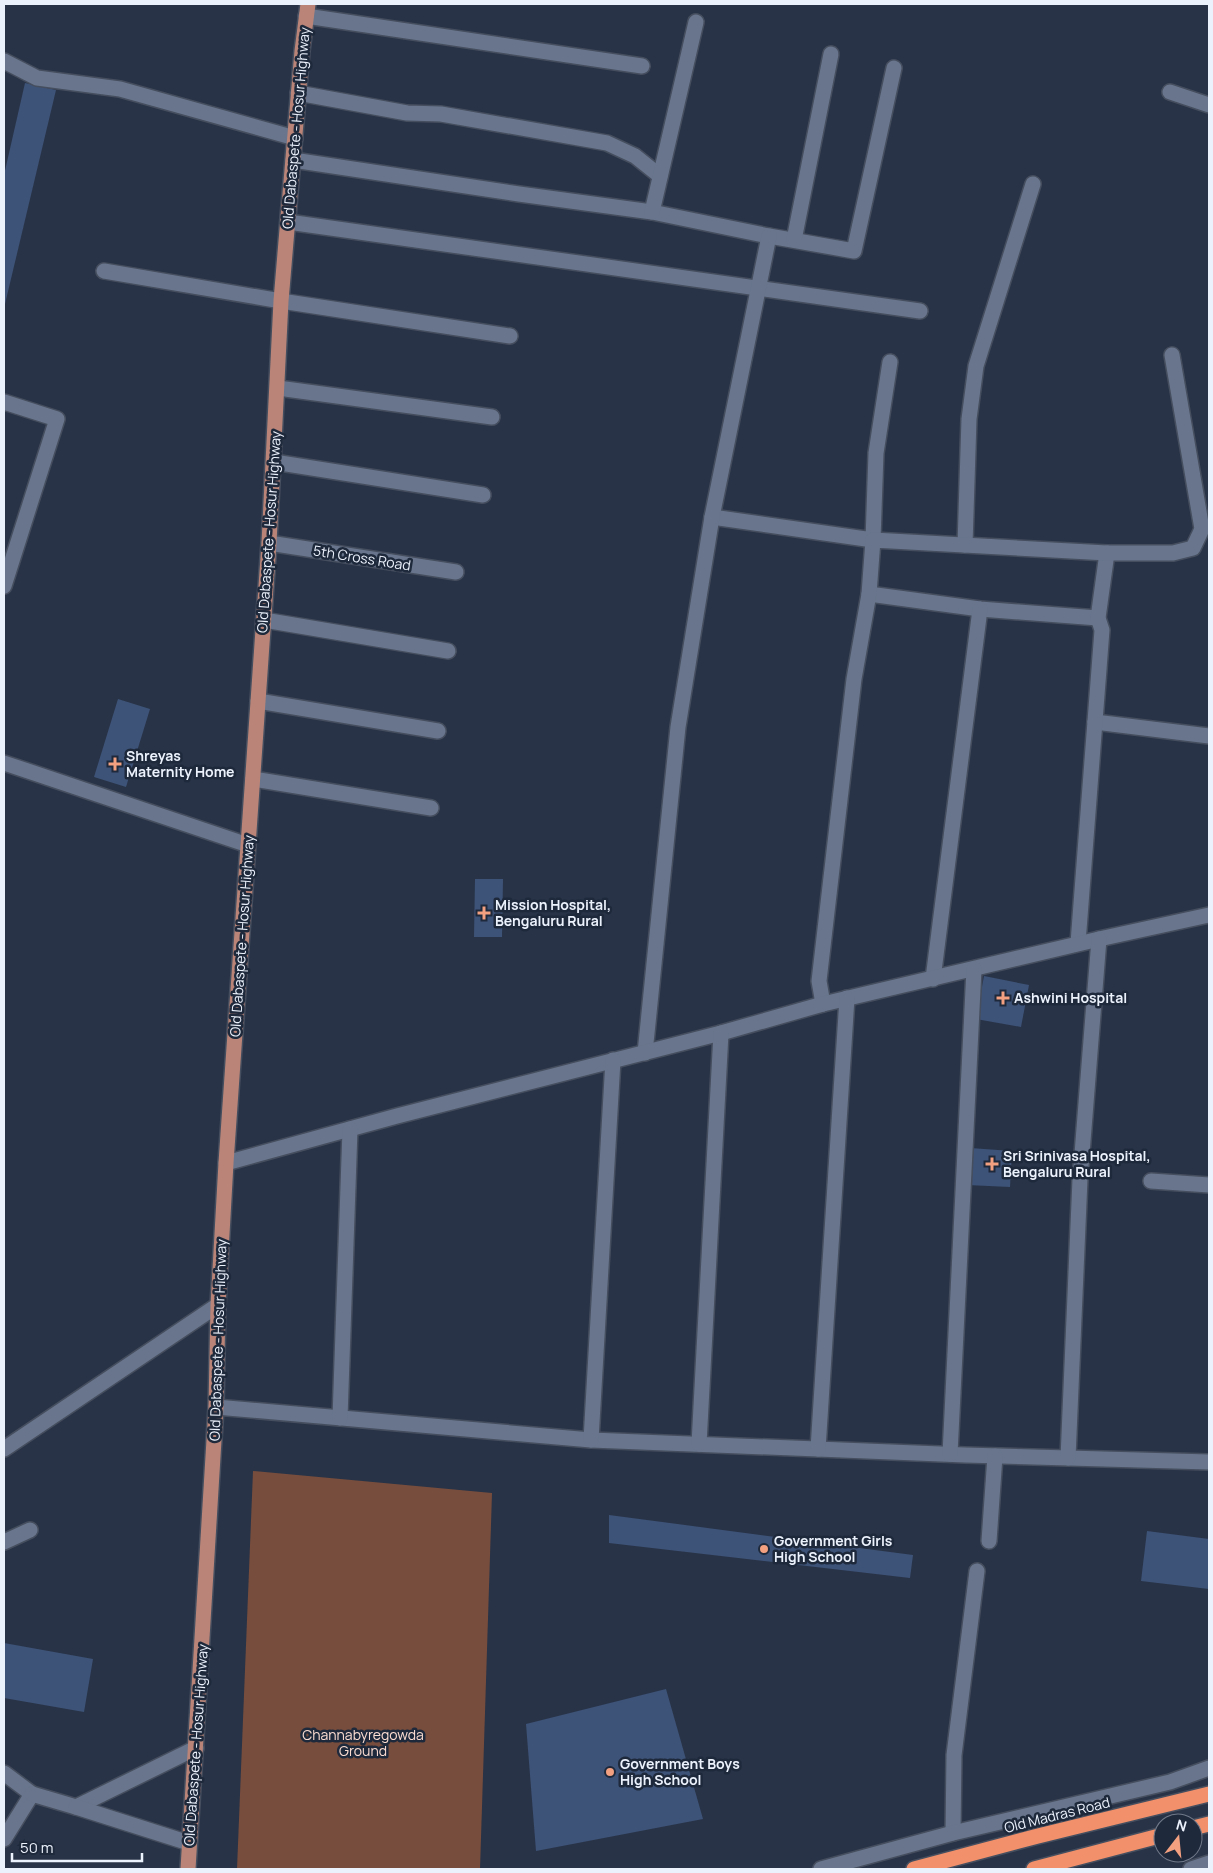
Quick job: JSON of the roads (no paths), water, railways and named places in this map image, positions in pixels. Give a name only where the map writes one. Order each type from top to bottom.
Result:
[{"type":"highway","name":"Old Madras Road","points":[[914,1869],[1209,1794]]},
{"type":"highway","points":[[1040,1868],[1153,1838]]},
{"type":"main road","name":"Old Dabaspete - Hosur Highway","points":[[188,1869],[216,1407],[218,1304],[226,1163],[269,543],[281,300],[298,93],[307,10]]},
{"type":"street","points":[[307,10],[642,66]]},
{"type":"street","points":[[652,212],[696,22]]},
{"type":"street","points":[[794,240],[831,54]]},
{"type":"street","points":[[4,61],[37,78],[120,89],[295,138]]},
{"type":"street","points":[[293,160],[652,212],[854,251],[894,68]]},
{"type":"street","points":[[1170,92],[1209,105]]},
{"type":"street","points":[[298,93],[407,113],[441,114],[607,143],[635,156],[660,176]]},
{"type":"street","points":[[965,545],[969,419],[976,366],[1033,184]]},
{"type":"street","points":[[288,222],[920,311]]},
{"type":"street","points":[[645,1052],[678,727],[712,517],[769,236]]},
{"type":"street","points":[[104,271],[510,336]]},
{"type":"street","points":[[712,517],[873,540],[1107,553],[1173,553],[1193,548],[1206,529],[1172,355]]},
{"type":"street","points":[[823,1004],[819,981],[854,679],[869,594],[876,453],[890,362]]},
{"type":"street","points":[[278,388],[492,417]]},
{"type":"street","points":[[4,402],[57,419],[4,585]]},
{"type":"street","points":[[274,462],[483,496]]},
{"type":"street","name":"5th Cross Road","points":[[269,543],[456,572]]},
{"type":"street","points":[[1078,944],[1102,630],[1098,618],[1107,553]]},
{"type":"street","points":[[869,594],[980,609],[1098,618]]},
{"type":"street","points":[[933,979],[980,609]]},
{"type":"street","points":[[264,620],[448,651]]},
{"type":"street","points":[[258,701],[438,731]]},
{"type":"street","points":[[1095,722],[1209,736]]},
{"type":"street","points":[[4,763],[248,845]]},
{"type":"street","points":[[253,779],[431,808]]},
{"type":"street","points":[[226,1163],[721,1033],[823,1004],[1099,938],[1209,915]]},
{"type":"street","points":[[1068,1458],[1080,1178],[1099,938]]},
{"type":"street","points":[[950,1454],[974,969]]},
{"type":"street","points":[[818,1449],[847,998]]},
{"type":"street","points":[[699,1444],[721,1033]]},
{"type":"street","points":[[591,1440],[613,1060]]},
{"type":"street","points":[[340,1418],[350,1129]]},
{"type":"street","points":[[1151,1181],[1209,1185]]},
{"type":"street","points":[[4,1449],[218,1304]]},
{"type":"street","points":[[216,1407],[591,1440],[995,1456],[1209,1462]]},
{"type":"street","points":[[990,1542],[995,1456]]},
{"type":"street","points":[[4,1542],[30,1530]]},
{"type":"street","points":[[953,1833],[954,1755],[977,1571]]},
{"type":"street","points":[[76,1807],[196,1748]]},
{"type":"street","points":[[821,1869],[953,1833],[1170,1782],[1209,1768]]},
{"type":"street","points":[[4,1773],[32,1794],[189,1843]]},
{"type":"street","points":[[4,1838],[32,1794]]},
{"type":"street","points":[[1191,1869],[1209,1863]]},
{"type":"place","name":"Shreyas Maternity Home","points":[[115,764]]},
{"type":"place","name":"Mission Hospital, Bengaluru Rural","points":[[484,913]]},
{"type":"place","name":"Ashwini Hospital","points":[[1003,998]]},
{"type":"place","name":"Sri Srinivasa Hospital, Bengaluru Rural","points":[[992,1164]]},
{"type":"place","name":"Government Girls High School","points":[[764,1549]]},
{"type":"place","name":"Government Boys High School","points":[[610,1772]]},
{"type":"park label","name":"Channabyregowda Ground","points":[[363,1744]]}]
